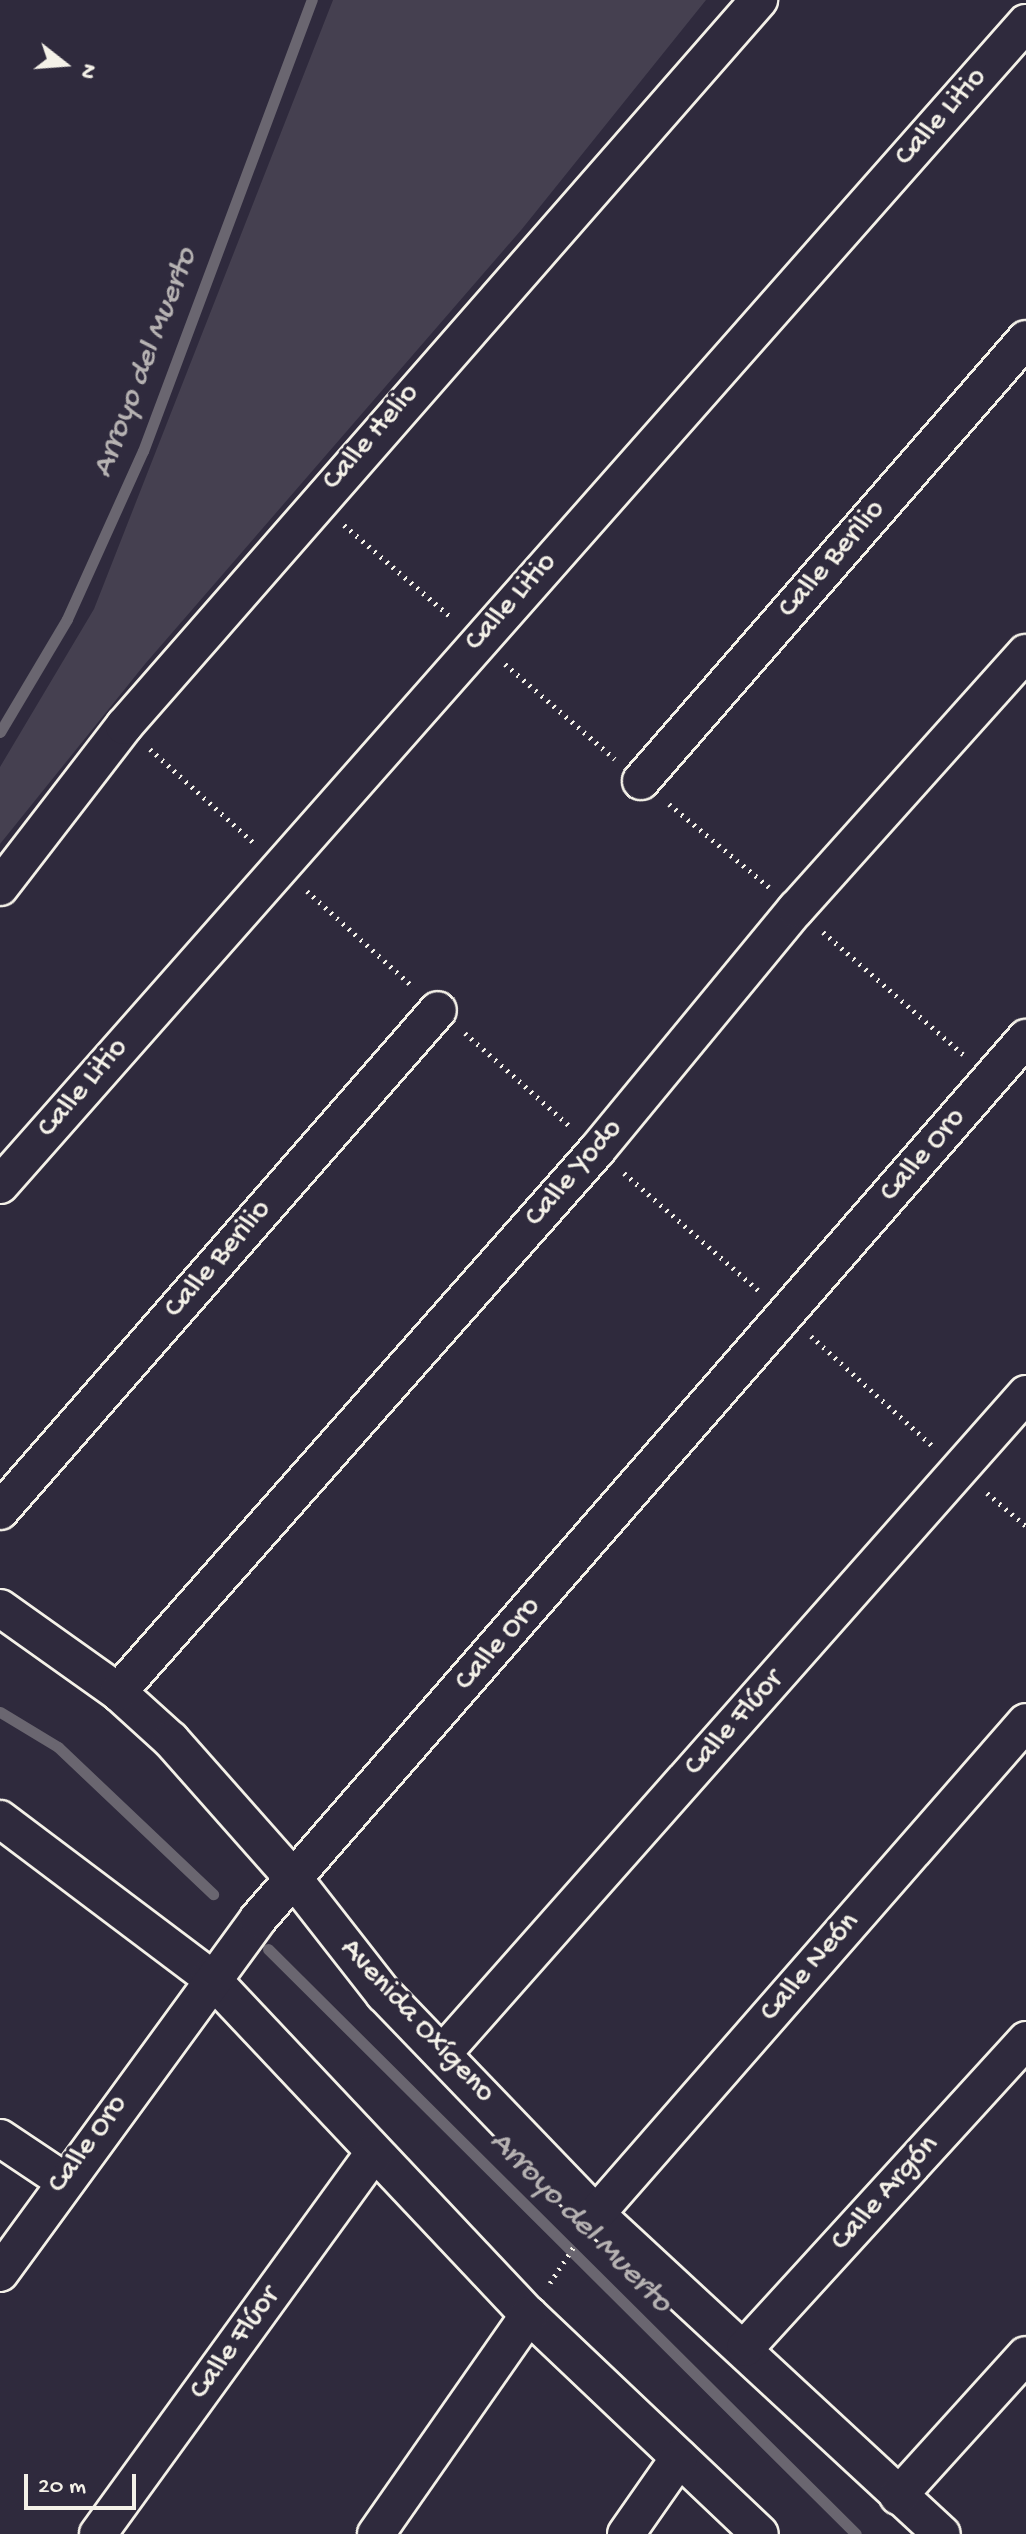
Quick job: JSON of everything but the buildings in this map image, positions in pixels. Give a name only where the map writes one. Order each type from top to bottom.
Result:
[{"type":"street","name":"Calle Helio","points":[[0,887],[134,714],[759,0]]},
{"type":"street","points":[[1015,0],[1026,8]]},
{"type":"street","name":"Calle Litio","points":[[0,1185],[1026,23]]},
{"type":"street","name":"Calle Berilio","points":[[641,781],[1026,339]]},
{"type":"street","name":"Calle Yodo","points":[[118,1692],[597,1150],[796,909],[1026,653]]},
{"type":"street","name":"Calle Berilio","points":[[0,1511],[438,1010]]},
{"type":"street","name":"Calle Oro","points":[[0,2273],[63,2180],[210,1977],[1026,1038]]},
{"type":"street","name":"Calle Flúor","points":[[443,2053],[1026,1394]]},
{"type":"street","name":"Avenida Oxígeno","points":[[0,1608],[118,1692],[294,1879],[384,1994],[443,2053],[590,2224],[745,2348],[941,2534]]},
{"type":"street","name":"Calle Neón","points":[[590,2224],[1026,1722]]},
{"type":"street","points":[[0,1819],[210,1977],[374,2153],[535,2304],[679,2458],[760,2534]]},
{"type":"street","name":"Calle Argón","points":[[745,2348],[1026,2040]]},
{"type":"street","points":[[0,2138],[63,2180]]},
{"type":"street","name":"Calle Flúor","points":[[98,2534],[374,2153]]},
{"type":"street","points":[[376,2534],[535,2304]]},
{"type":"street","points":[[898,2496],[1026,2355]]},
{"type":"street","points":[[626,2534],[679,2458]]},
{"type":"path","points":[[535,2304],[590,2224]]},
{"type":"shaded area","points":[[333,0],[706,0],[522,229],[145,664],[0,844],[0,767],[94,609]]},
{"type":"waterway","name":"Arroyo del Muerto","points":[[0,732],[67,619],[143,451],[312,0]]},
{"type":"waterway","name":"Arroyo del Muerto","points":[[0,1712],[58,1747],[213,1894]]},
{"type":"waterway","name":"Arroyo del Muerto","points":[[268,1949],[856,2534]]}]
